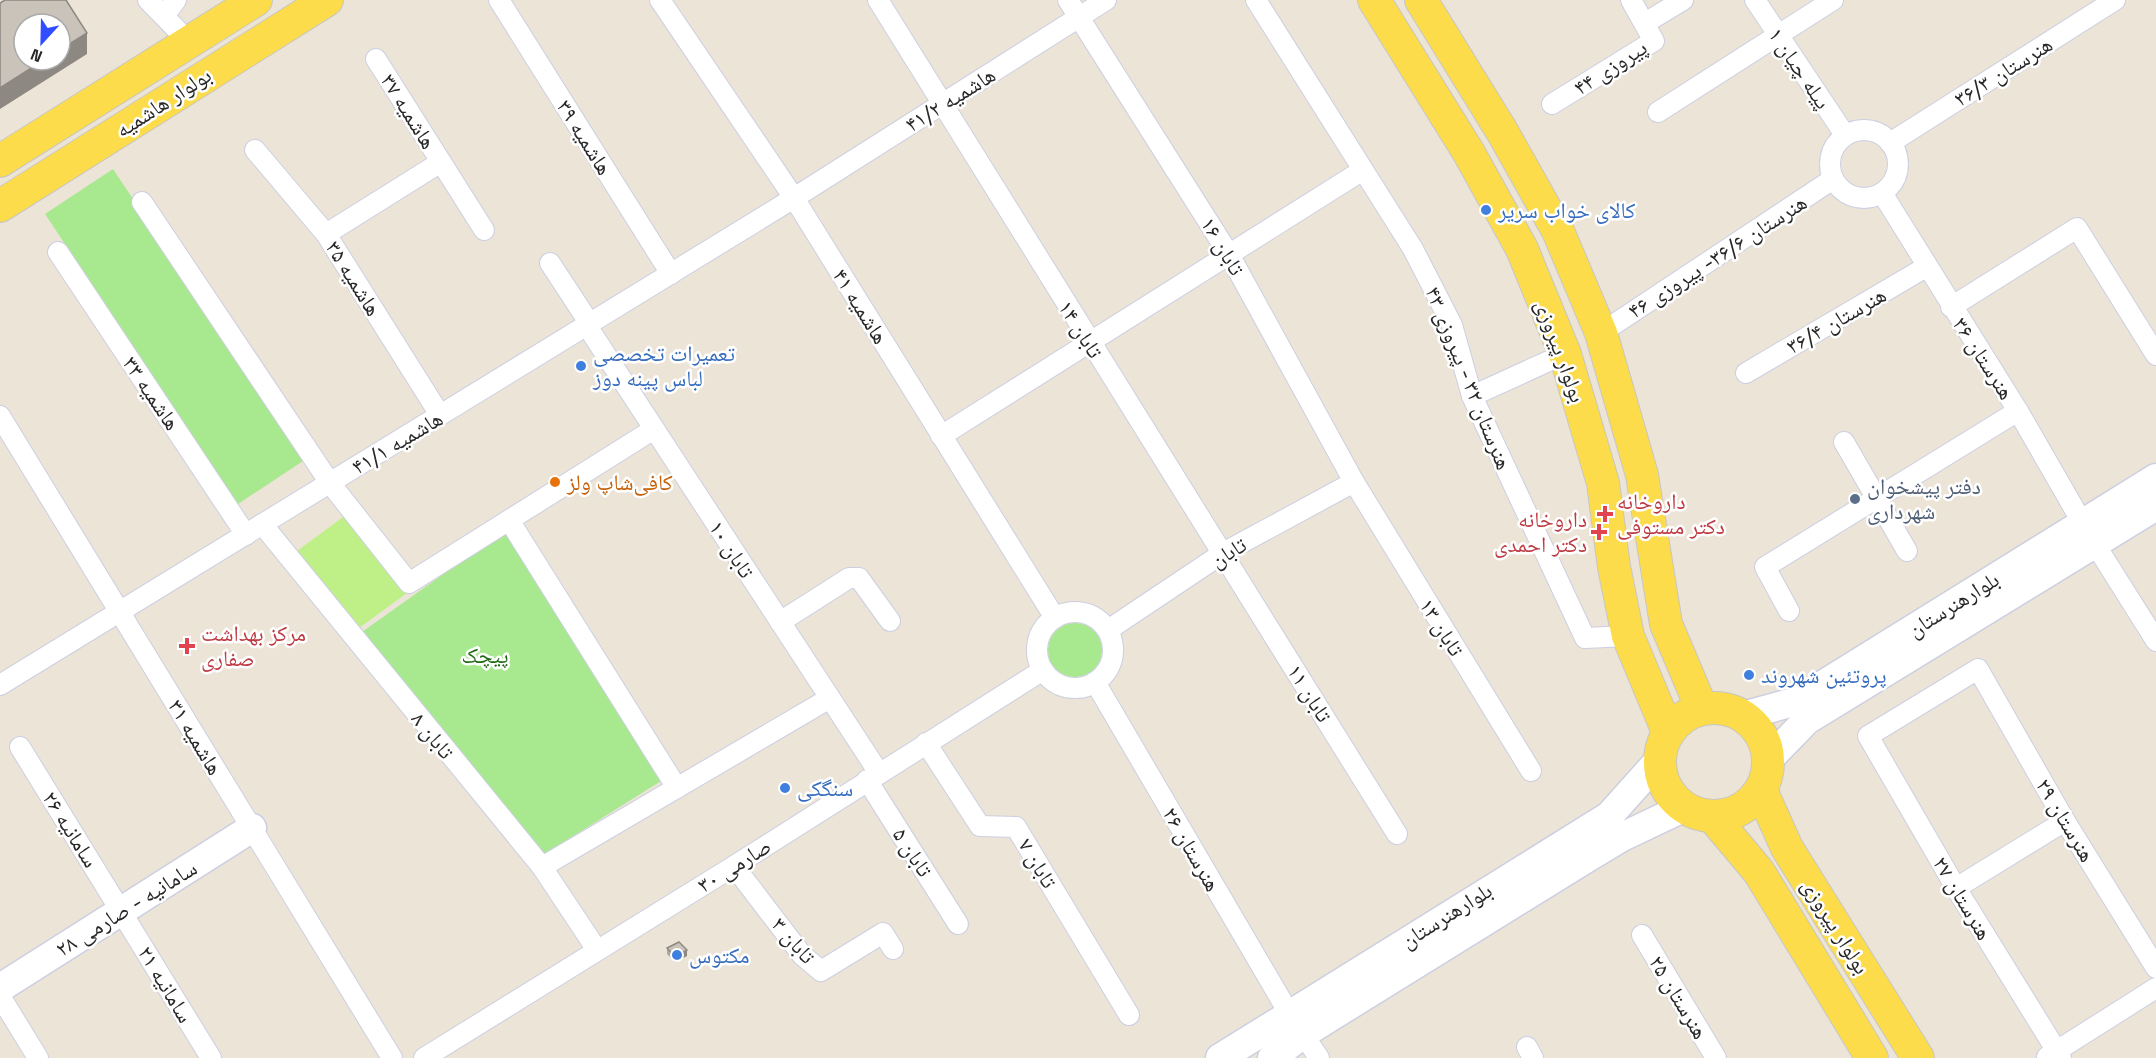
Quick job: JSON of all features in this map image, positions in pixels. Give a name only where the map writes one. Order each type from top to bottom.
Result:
[{"type":"main road","name":"بولوار هاشمیه","points":[[3,155],[256,0]]},
{"type":"main road","name":"بولوار هاشمیه","points":[[0,206],[327,0]]},
{"type":"main road","name":"بولوار پیروزی","points":[[1374,0],[1469,153],[1522,249],[1561,343],[1603,483],[1628,636],[1664,746]]},
{"type":"main road","name":"بولوار پیروزی","points":[[1421,0],[1503,133],[1558,231],[1601,333],[1642,475],[1666,624],[1702,709]]},
{"type":"main road","points":[[34,137],[54,172]]},
{"type":"main road","name":"بلوارهنرستان","points":[[1768,760],[1807,720],[2089,534],[2156,478]]},
{"type":"main road","name":"بلوارهنرستان","points":[[1743,716],[1797,700],[2089,534],[2156,506]]},
{"type":"main road","points":[[1716,708],[1743,716],[1756,727],[1765,743],[1768,760],[1761,790],[1740,810],[1698,812],[1666,786],[1664,746],[1677,722],[1702,709],[1716,708]]},
{"type":"main road","name":"بلوارهنرستان","points":[[1272,1058],[1296,1024],[1609,816],[1664,746]]},
{"type":"main road","name":"بولوار پیروزی","points":[[1761,790],[1787,848],[1918,1058]]},
{"type":"main road","name":"بولوار پیروزی","points":[[1698,812],[1759,872],[1872,1058]]},
{"type":"main road","name":"بلوارهنرستان","points":[[1220,1058],[1296,1024],[1622,837],[1698,812]]},
{"type":"main road","name":"سامانیه - صارمی ۲۸","points":[[0,988],[252,828]]},
{"type":"street","points":[[148,0],[189,42]]},
{"type":"street","points":[[164,16],[176,0]]},
{"type":"street","name":"هاشمیه ۳۹","points":[[499,0],[671,274]]},
{"type":"street","name":"هاشمیه ۴۱","points":[[660,0],[794,198],[1055,618]]},
{"type":"street","name":"تابان ۱۴","points":[[878,0],[1222,553]]},
{"type":"street","name":"تابان ۱۶","points":[[1068,0],[1230,256],[1353,482]]},
{"type":"street","name":"هاشمیه ۴۱/۲","points":[[794,198],[1106,0]]},
{"type":"street","name":"هنرستان ۳۲ - پیروزی ۴۳","points":[[1256,0],[1413,249],[1452,325],[1472,396],[1585,638],[1628,636]]},
{"type":"street","points":[[1631,0],[1646,23],[1683,0]]},
{"type":"street","name":"پیله چیان ۱","points":[[1755,0],[1845,135]]},
{"type":"street","points":[[1658,112],[1833,0]]},
{"type":"street","name":"هنرستان ۳۶/۳","points":[[1890,143],[2115,0]]},
{"type":"street","name":"پیروزی ۴۴","points":[[1552,104],[1654,41],[1646,23]]},
{"type":"street","name":"هاشمیه ۳۷","points":[[376,59],[484,230]]},
{"type":"street","points":[[1854,131],[1874,132],[1890,143],[1898,164],[1891,185],[1882,193],[1872,198],[1849,196],[1833,180],[1830,160],[1838,142],[1845,135],[1854,131]]},
{"type":"street","name":"هاشمیه ۳۵","points":[[255,150],[326,234],[440,416]]},
{"type":"street","points":[[326,234],[441,162]]},
{"type":"street","points":[[941,436],[1230,256],[1363,170]]},
{"type":"street","name":"هنرستان ۳۶/۶- پیروزی ۴۶","points":[[1601,333],[1833,180]]},
{"type":"street","name":"هنرستان ۳۶","points":[[1882,193],[1926,267],[2018,411],[2089,534],[2156,641]]},
{"type":"street","name":"هاشمیه ۴۱/۱","points":[[0,686],[794,198]]},
{"type":"street","points":[[142,201],[330,483],[409,583],[654,429]]},
{"type":"street","points":[[1951,307],[2077,228],[2156,355]]},
{"type":"street","name":"هاشمیه ۳۳","points":[[58,252],[254,530]]},
{"type":"street","name":"تابان ۱۰","points":[[550,263],[654,429],[830,698],[873,777]]},
{"type":"street","name":"هنرستان ۳۶/۴","points":[[1746,373],[1926,267]]},
{"type":"street","points":[[1472,396],[1551,360]]},
{"type":"street","points":[[1789,611],[1765,567],[2018,411]]},
{"type":"street","name":"هاشمیه ۳۱","points":[[0,416],[392,1058]]},
{"type":"street","points":[[1844,442],[1906,551]]},
{"type":"street","name":"تابان","points":[[1108,630],[1222,553],[1353,482]]},
{"type":"street","name":"تابان ۱۳","points":[[1353,482],[1531,771]]},
{"type":"street","points":[[509,520],[677,788]]},
{"type":"street","name":"تابان ۸","points":[[254,530],[542,867],[597,950]]},
{"type":"street","name":"تابان ۱۱","points":[[1222,553],[1397,834]]},
{"type":"street","points":[[780,622],[849,578],[859,578],[890,621]]},
{"type":"street","points":[[1064,613],[1084,613],[1093,616],[1108,630],[1112,639],[1112,659],[1109,668],[1095,682],[1077,688],[1067,687],[1049,678],[1043,670],[1037,651],[1038,641],[1048,624],[1055,618],[1064,613]]},
{"type":"street","name":"هنرستان ۲۹","points":[[1868,736],[1978,669],[2065,821],[2156,968]]},
{"type":"street","name":"صارمی ۳۰","points":[[424,1058],[734,866],[1043,670]]},
{"type":"street","name":"هنرستان ۲۶","points":[[1095,682],[1296,1024],[1319,1058]]},
{"type":"street","points":[[542,867],[830,698]]},
{"type":"street","name":"هنرستان ۲۷","points":[[1868,736],[2054,1056]]},
{"type":"street","name":"تابان ۷","points":[[926,743],[980,826],[1016,827],[1129,1015]]},
{"type":"street","name":"سامانیه ۲۶","points":[[21,747],[122,910]]},
{"type":"street","name":"تابان ۵","points":[[873,777],[958,924]]},
{"type":"street","points":[[1956,888],[2065,821]]},
{"type":"street","name":"تابان ۳","points":[[734,866],[802,954],[821,971],[883,933],[893,949]]},
{"type":"street","name":"سامانیه ۲۱","points":[[122,910],[210,1058]]},
{"type":"street","name":"هنرستان ۲۵","points":[[1642,935],[1716,1058]]},
{"type":"street","points":[[2054,1056],[2156,988]]},
{"type":"street","points":[[0,996],[38,1058]]},
{"type":"green space","points":[[113,169],[306,459],[238,504],[45,214]]},
{"type":"green space","points":[[347,514],[407,593],[359,628],[297,551]]},
{"type":"green space","name":"پیچک","points":[[504,531],[661,781],[543,855],[362,632]]},
{"type":"green space","points":[[1070,623],[1080,623],[1090,627],[1098,635],[1102,650],[1098,665],[1090,673],[1080,677],[1070,677],[1060,673],[1052,665],[1048,655],[1048,645],[1052,635],[1060,627]]},
{"type":"building","points":[[5,0],[66,0],[87,33],[72,42],[72,12],[12,12],[12,72],[25,72],[0,88],[0,3]]},
{"type":"building","points":[[679,942],[687,950],[675,957],[667,948]]},
{"type":"place","name":"کالای خواب سریر","points":[[1486,210]]},
{"type":"place","name":"تعمیرات تخصصی لباس پینه دوز","points":[[581,366]]},
{"type":"place","name":"کافی‌شاپ ولز","points":[[555,482]]},
{"type":"place","name":"دفتر پیشخوان شهرداری","points":[[1855,499]]},
{"type":"place","name":"داروخانه دکتر مستوفی","points":[[1605,514]]},
{"type":"place","name":"داروخانه دکتر احمدی","points":[[1599,532]]},
{"type":"place","name":"مرکز بهداشت صفاری","points":[[187,646]]},
{"type":"place","name":"پروتئین شهروند","points":[[1749,675]]},
{"type":"place","name":"سنگکی","points":[[785,788]]},
{"type":"place","name":"مکتوس","points":[[677,955]]}]
